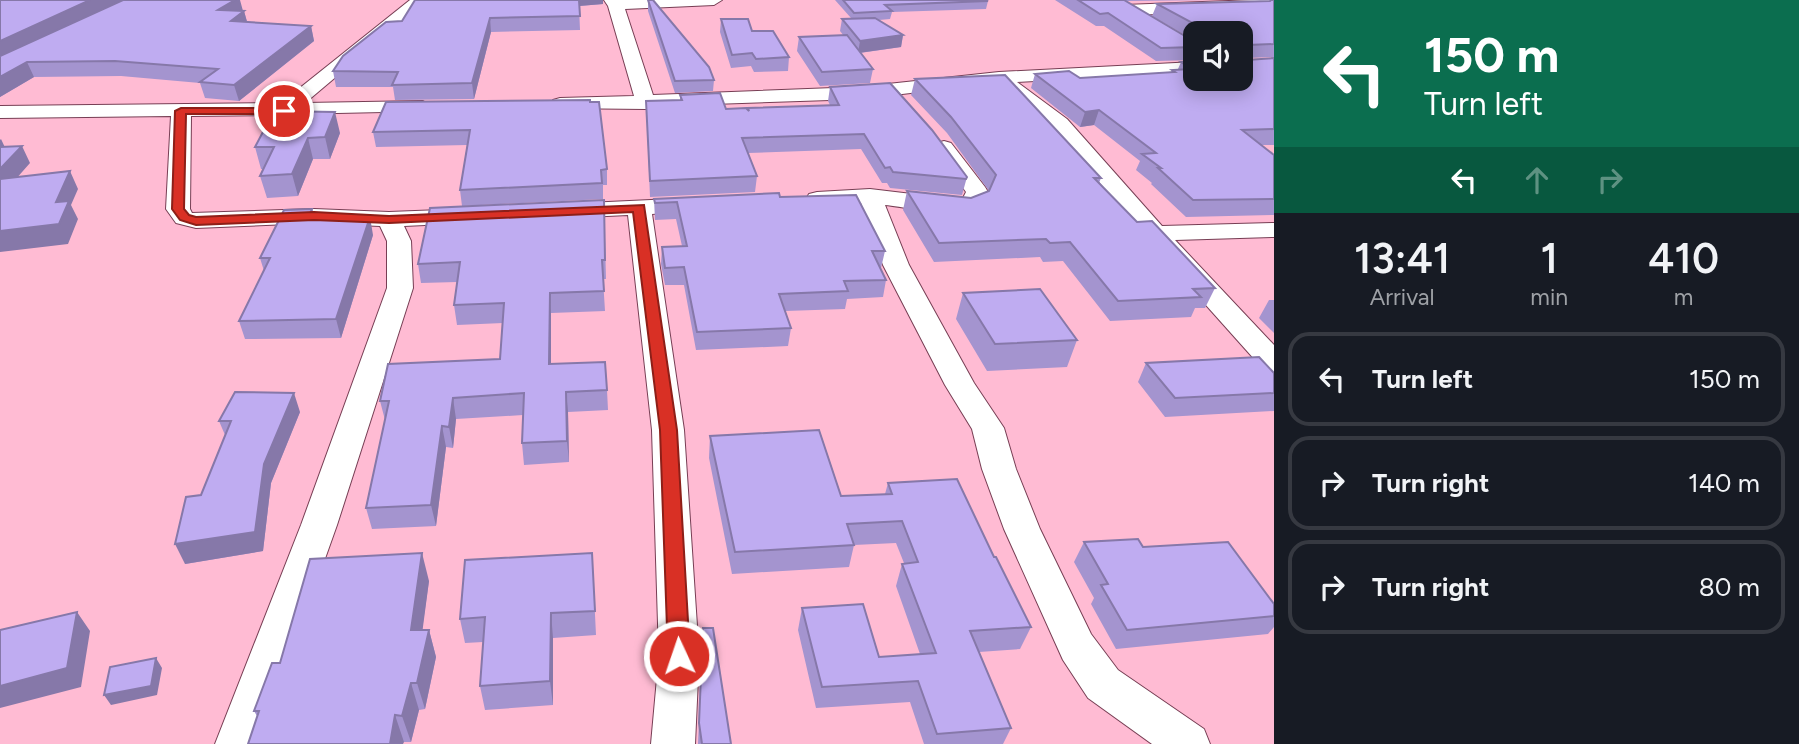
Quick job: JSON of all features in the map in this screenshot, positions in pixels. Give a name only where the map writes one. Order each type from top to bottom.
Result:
[{"type":"street","points":[[284,111],[419,0]]},
{"type":"street","points":[[646,103],[614,2],[714,0]]},
{"type":"street","points":[[1107,0],[1148,24]]},
{"type":"street","points":[[1124,10],[1264,6],[1267,4],[1264,0]]},
{"type":"street","points":[[534,105],[646,103],[892,89],[999,77],[1183,68]]},
{"type":"street","points":[[999,77],[1060,123],[1155,233],[1274,363]]},
{"type":"street","points":[[892,89],[911,109]]},
{"type":"street","points":[[0,112],[284,111],[436,107]]},
{"type":"street","points":[[181,111],[178,209],[184,218],[196,221],[314,216],[389,219],[486,215]]},
{"type":"street","points":[[789,200],[870,196],[965,207],[975,202],[977,192],[929,129]]},
{"type":"street","points":[[870,196],[896,265],[960,385],[988,428],[999,469],[1022,529],[1077,647],[1102,684],[1188,744]]},
{"type":"street","points":[[542,212],[721,204]]},
{"type":"street","points":[[639,208],[668,430],[679,656],[673,744]]},
{"type":"street","points":[[237,744],[319,526],[400,288],[399,241],[389,219]]},
{"type":"street","points":[[1155,233],[1274,230]]},
{"type":"building","points":[[0,0],[90,0],[0,41]]},
{"type":"building","points":[[123,0],[235,0],[218,10],[244,11],[231,21],[311,26],[234,85],[200,82],[218,69],[115,61],[27,62],[0,77],[0,56]]},
{"type":"building","points":[[415,0],[579,0],[580,16],[490,18],[472,83],[392,85],[398,72],[333,71],[343,56],[386,22],[402,21]]},
{"type":"building","points":[[648,0],[653,0],[709,67],[714,80],[675,81]]},
{"type":"building","points":[[843,0],[988,1],[885,5],[892,11],[854,13]]},
{"type":"building","points":[[1078,0],[1124,0],[1183,35],[1183,47],[1161,48],[1108,13],[1100,14]]},
{"type":"building","points":[[1274,0],[1274,44],[1253,45],[1253,21],[1189,21],[1157,4]]},
{"type":"building","points":[[875,18],[903,35],[860,41],[842,19]]},
{"type":"building","points":[[721,19],[748,19],[752,31],[773,31],[789,57],[756,59],[752,53],[732,55]]},
{"type":"building","points":[[847,35],[873,69],[822,72],[799,37]]},
{"type":"building","points":[[1274,58],[1274,129],[1242,130],[1274,155],[1274,199],[1193,200],[1158,168],[1161,168],[1142,154],[1156,153],[1099,110],[1085,112],[1035,74],[1069,71],[1080,78],[1175,72],[1172,70],[1183,69],[1183,91],[1253,91],[1253,60]]},
{"type":"building","points":[[1005,75],[1101,178],[1094,178],[1137,222],[1152,221],[1215,288],[1193,289],[1201,297],[1118,301],[1070,242],[1050,243],[1046,239],[939,243],[907,191],[971,198],[989,191],[996,175],[951,117],[915,79]]},
{"type":"building","points":[[890,83],[932,130],[966,179],[893,172],[890,167],[885,168],[864,134],[742,138],[757,176],[650,181],[646,101],[682,100],[680,95],[720,93],[726,109],[746,108],[749,111],[748,108],[839,105],[830,87]]},
{"type":"building","points":[[386,102],[599,102],[607,169],[601,170],[602,183],[460,190],[470,130],[373,132]]},
{"type":"building","points":[[274,111],[335,112],[325,137],[308,138],[292,174],[260,176],[274,147],[255,147]]},
{"type":"building","points":[[22,146],[0,169],[0,147]]},
{"type":"building","points":[[70,171],[56,202],[69,201],[59,224],[0,231],[0,179]]},
{"type":"building","points":[[779,193],[780,197],[856,195],[885,251],[872,251],[886,280],[844,281],[848,291],[779,294],[791,328],[697,332],[684,267],[665,268],[662,247],[687,246],[677,202],[655,203],[654,199]]},
{"type":"building","points":[[604,200],[604,291],[550,293],[549,364],[605,362],[607,390],[566,392],[567,441],[522,443],[524,393],[453,398],[449,427],[442,426],[431,505],[366,508],[389,401],[380,401],[388,364],[500,359],[504,303],[454,305],[460,262],[418,264],[430,208]]},
{"type":"building","points":[[312,209],[308,219],[370,217],[336,319],[239,321],[270,258],[260,258],[284,210]]},
{"type":"building","points":[[1040,289],[1077,340],[995,344],[963,293]]},
{"type":"building","points":[[1259,357],[1274,373],[1274,393],[1175,398],[1146,363]]},
{"type":"building","points":[[235,392],[294,393],[264,464],[255,532],[175,544],[186,497],[201,495],[231,421],[219,421]]},
{"type":"building","points":[[819,430],[841,496],[892,494],[888,483],[957,479],[1031,627],[970,631],[1011,728],[937,734],[918,681],[822,687],[802,608],[863,604],[879,657],[936,653],[902,564],[918,562],[902,521],[847,524],[854,545],[735,552],[710,436]]},
{"type":"building","points":[[1138,539],[1143,547],[1228,542],[1274,604],[1274,616],[1127,630],[1101,585],[1108,584],[1084,542]]},
{"type":"building","points":[[422,553],[411,630],[429,630],[417,683],[411,683],[402,716],[395,715],[390,744],[248,744],[259,711],[254,711],[272,663],[280,663],[310,559]]},
{"type":"building","points":[[592,553],[595,611],[551,613],[550,681],[480,686],[485,617],[460,619],[465,560]]},
{"type":"building","points":[[77,612],[67,668],[0,686],[0,630]]},
{"type":"building","points":[[703,628],[713,628],[731,744],[702,744],[699,723]]},
{"type":"building","points":[[156,658],[151,686],[104,695],[110,667]]},
{"type":"route","points":[[284,111],[181,111],[178,209],[184,218],[196,221],[314,216],[389,219],[639,208],[668,430],[679,656]]}]
